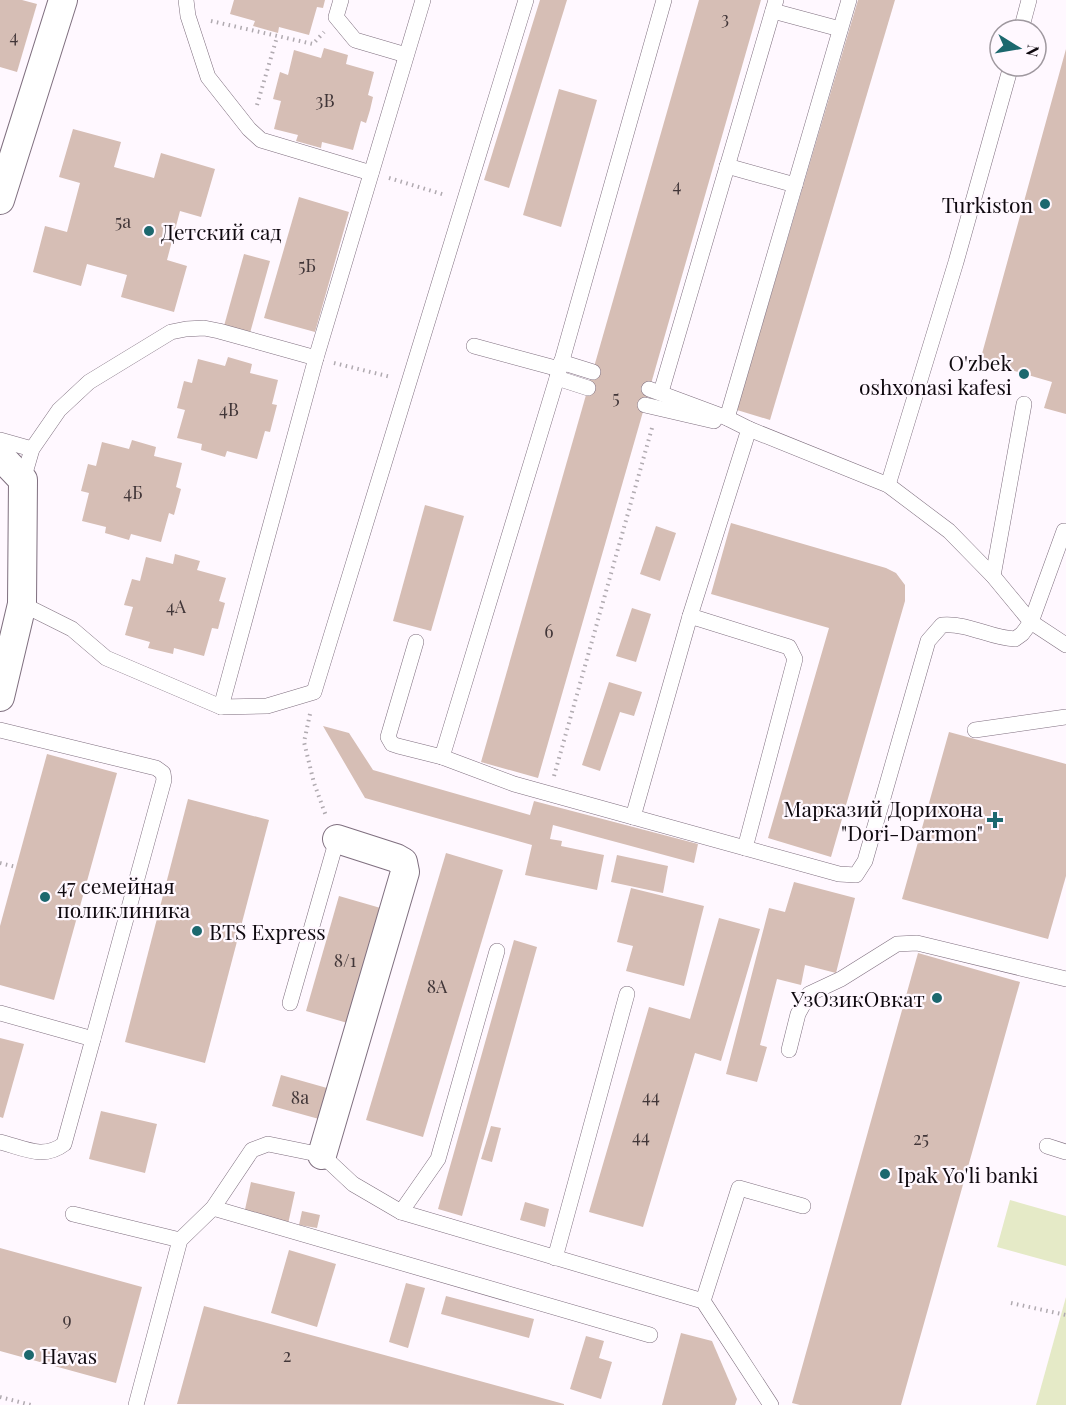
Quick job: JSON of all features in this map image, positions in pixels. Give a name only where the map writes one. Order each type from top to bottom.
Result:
[{"type":"street","points":[[0,200],[63,0]]},
{"type":"street","points":[[0,456],[23,480],[22,604],[0,697]]},
{"type":"street","points":[[322,1155],[405,872],[403,862],[396,858],[337,839]]},
{"type":"lane","points":[[341,0],[336,17],[355,40],[406,55]]},
{"type":"lane","points":[[221,707],[316,358],[423,0]]},
{"type":"lane","points":[[22,604],[72,629],[106,658],[221,707],[267,706],[314,692],[526,0]]},
{"type":"lane","points":[[442,758],[559,370],[664,0]]},
{"type":"lane","points":[[727,418],[849,0]]},
{"type":"lane","points":[[1024,18],[1029,0]]},
{"type":"lane","points":[[840,29],[774,6],[727,166],[655,390],[888,485],[948,531],[993,576],[1031,622],[1066,645]]},
{"type":"lane","points":[[187,8],[208,77],[249,129],[261,140],[371,173]]},
{"type":"lane","points":[[888,485],[956,262],[1008,78]]},
{"type":"lane","points":[[727,166],[795,185]]},
{"type":"lane","points":[[23,480],[32,448],[59,410],[89,382],[171,332],[186,328],[204,328],[316,358]]},
{"type":"lane","points":[[474,346],[559,370],[592,372]]},
{"type":"lane","points":[[559,370],[588,388]]},
{"type":"lane","points":[[993,576],[1024,404]]},
{"type":"lane","points":[[651,407],[749,429]]},
{"type":"lane","points":[[633,817],[690,616],[749,429]]},
{"type":"lane","points":[[0,440],[32,448]]},
{"type":"lane","points":[[416,642],[388,737],[392,744],[442,758],[549,794],[839,874],[856,875],[864,861],[928,640],[942,625],[959,624],[1004,639],[1016,639],[1031,622],[1064,531],[1066,531]]},
{"type":"lane","points":[[690,616],[789,647],[795,659],[745,848]]},
{"type":"lane","points":[[975,730],[1066,717]]},
{"type":"lane","points":[[0,730],[156,768],[163,773],[164,780],[64,1144],[54,1152],[42,1153],[0,1142]]},
{"type":"lane","points":[[290,1003],[337,839]]},
{"type":"lane","points":[[789,1050],[798,1014],[809,994],[849,974],[897,944],[917,943],[1066,979]]},
{"type":"lane","points":[[401,1212],[438,1159],[497,951]]},
{"type":"lane","points":[[555,1258],[627,994]]},
{"type":"lane","points":[[0,1014],[93,1039]]},
{"type":"lane","points":[[136,1405],[180,1240],[213,1208],[252,1150],[268,1144],[322,1155],[353,1184],[401,1212],[703,1301],[771,1405]]},
{"type":"lane","points":[[1047,1146],[1066,1152]]},
{"type":"lane","points":[[703,1301],[739,1188],[803,1206]]},
{"type":"lane","points":[[213,1208],[650,1335]]},
{"type":"lane","points":[[73,1214],[180,1240]]},
{"type":"path","points":[[187,8],[277,37],[313,44],[336,17]]},
{"type":"path","points":[[249,129],[277,37]]},
{"type":"path","points":[[371,173],[465,201]]},
{"type":"path","points":[[316,358],[409,381]]},
{"type":"path","points":[[549,794],[651,407]]},
{"type":"path","points":[[314,692],[304,742],[314,783],[337,839]]},
{"type":"path","points":[[0,863],[16,867]]},
{"type":"path","points":[[1011,1303],[1066,1315]]},
{"type":"path","points":[[0,1397],[31,1405]]},
{"type":"green space","points":[[1010,1200],[1066,1216],[1066,1266],[997,1247]]},
{"type":"green space","points":[[1066,1297],[1066,1405],[1036,1405]]},
{"type":"building","points":[[0,0],[22,0],[37,4],[17,72],[0,67]]},
{"type":"building","points":[[234,0],[325,0],[323,8],[317,7],[309,35],[279,27],[278,33],[253,26],[255,21],[230,14]]},
{"type":"building","points":[[540,0],[567,0],[509,188],[484,180]]},
{"type":"building","points":[[699,0],[761,0],[538,778],[481,762]]},
{"type":"building","points":[[858,0],[895,0],[770,420],[737,410]]},
{"type":"building","points":[[324,48],[348,55],[346,64],[374,72],[368,95],[373,97],[370,110],[366,123],[361,121],[353,150],[322,142],[321,148],[296,141],[298,135],[274,129],[281,101],[273,99],[280,72],[288,75],[294,50],[321,58]]},
{"type":"building","name":"Turkiston","points":[[1066,49],[1066,414],[1044,408],[1052,382],[980,361]]},
{"type":"building","points":[[559,89],[597,100],[561,227],[523,215]]},
{"type":"building","points":[[73,129],[121,142],[114,167],[154,178],[161,153],[215,169],[201,217],[180,211],[167,260],[187,266],[174,312],[121,297],[127,275],[87,264],[81,286],[33,272],[45,226],[67,232],[80,183],[59,177]]},
{"type":"building","points":[[299,197],[349,212],[315,332],[264,318]]},
{"type":"building","points":[[244,254],[270,261],[250,333],[224,326]]},
{"type":"building","points":[[228,357],[252,364],[250,373],[278,380],[272,404],[277,405],[270,432],[265,431],[257,459],[227,451],[225,457],[201,450],[202,444],[177,438],[185,410],[177,408],[184,381],[192,383],[198,359],[225,366]]},
{"type":"building","points":[[132,440],[156,447],[154,456],[182,463],[176,487],[181,489],[174,515],[169,513],[161,542],[131,534],[129,540],[105,533],[106,527],[82,521],[89,493],[81,491],[88,464],[96,466],[102,442],[129,449]]},
{"type":"building","points":[[425,505],[464,516],[431,631],[393,621]]},
{"type":"building","points":[[731,523],[886,568],[896,573],[905,585],[905,601],[831,857],[768,838],[829,628],[711,594]]},
{"type":"building","points":[[656,526],[676,533],[660,581],[640,574]]},
{"type":"building","points":[[175,554],[200,561],[197,570],[226,578],[219,601],[225,603],[218,629],[212,628],[204,656],[174,648],[173,654],[148,648],[150,642],[125,635],[133,607],[124,605],[132,579],[140,581],[146,557],[173,564]]},
{"type":"building","points":[[632,608],[651,614],[636,662],[616,656]]},
{"type":"building","points":[[609,682],[642,692],[634,716],[620,712],[600,771],[582,765]]},
{"type":"building","points":[[323,726],[349,733],[373,770],[530,815],[534,801],[698,844],[694,863],[553,825],[550,839],[562,841],[561,846],[604,855],[597,890],[525,875],[532,845],[365,798]]},
{"type":"building","name":"Марказий Дорихона \"Dori-Darmon\"","points":[[949,732],[1066,764],[1066,876],[1048,939],[902,899]]},
{"type":"building","name":"47 семейная поликлиника","points":[[47,754],[117,773],[54,1000],[0,985],[0,926]]},
{"type":"building","name":"BTS Express","points":[[188,799],[269,820],[205,1063],[125,1042]]},
{"type":"building","points":[[446,853],[503,870],[423,1137],[366,1120]]},
{"type":"building","points":[[617,855],[668,866],[663,893],[611,882]]},
{"type":"building","points":[[794,882],[855,898],[836,973],[805,965],[801,985],[777,979],[760,1045],[767,1047],[757,1082],[726,1074],[769,908],[785,912]]},
{"type":"building","points":[[631,888],[704,906],[684,986],[626,971],[633,946],[617,942]]},
{"type":"building","points":[[339,896],[384,909],[351,1024],[306,1011]]},
{"type":"building","points":[[719,918],[760,929],[721,1061],[695,1053],[643,1227],[589,1212],[649,1007],[690,1019]]},
{"type":"building","points":[[514,940],[537,947],[462,1216],[438,1209]]},
{"type":"building","points":[[918,953],[1020,982],[901,1405],[800,1405],[792,1403]]},
{"type":"building","points":[[0,1038],[24,1044],[3,1118],[0,1117]]},
{"type":"building","points":[[281,1075],[327,1088],[319,1119],[272,1106]]},
{"type":"building","points":[[101,1111],[157,1124],[145,1173],[89,1159]]},
{"type":"building","points":[[491,1126],[501,1128],[492,1162],[481,1159]]},
{"type":"building","points":[[251,1182],[295,1192],[288,1224],[244,1214]]},
{"type":"building","points":[[525,1202],[549,1209],[545,1227],[520,1220]]},
{"type":"building","points":[[302,1211],[320,1215],[317,1228],[299,1225]]},
{"type":"building","points":[[0,1248],[142,1287],[116,1383],[0,1351]]},
{"type":"building","points":[[289,1250],[336,1264],[317,1327],[271,1313]]},
{"type":"building","points":[[406,1283],[425,1288],[408,1348],[389,1342]]},
{"type":"building","points":[[446,1296],[534,1319],[529,1338],[441,1314]]},
{"type":"building","points":[[204,1306],[564,1404],[564,1405],[177,1404]]},
{"type":"building","points":[[681,1333],[712,1341],[737,1399],[735,1405],[662,1405]]},
{"type":"building","points":[[586,1336],[604,1341],[599,1358],[612,1362],[601,1399],[570,1389]]},
{"type":"place","name":"Turkiston","points":[[1045,204]]},
{"type":"place","name":"Детский сад","points":[[149,231]]},
{"type":"place","name":"O'zbek oshxonasi kafesi","points":[[1024,374]]},
{"type":"place","name":"Марказий Дорихона \"Dori-Darmon\"","points":[[995,820]]},
{"type":"place","name":"47 семейная поликлиника","points":[[45,897]]},
{"type":"place","name":"BTS Express","points":[[197,931]]},
{"type":"place","name":"УзОзикОвкат","points":[[937,998]]},
{"type":"place","name":"Ipak Yo'li banki","points":[[885,1174]]},
{"type":"place","name":"Havas","points":[[29,1355]]}]
